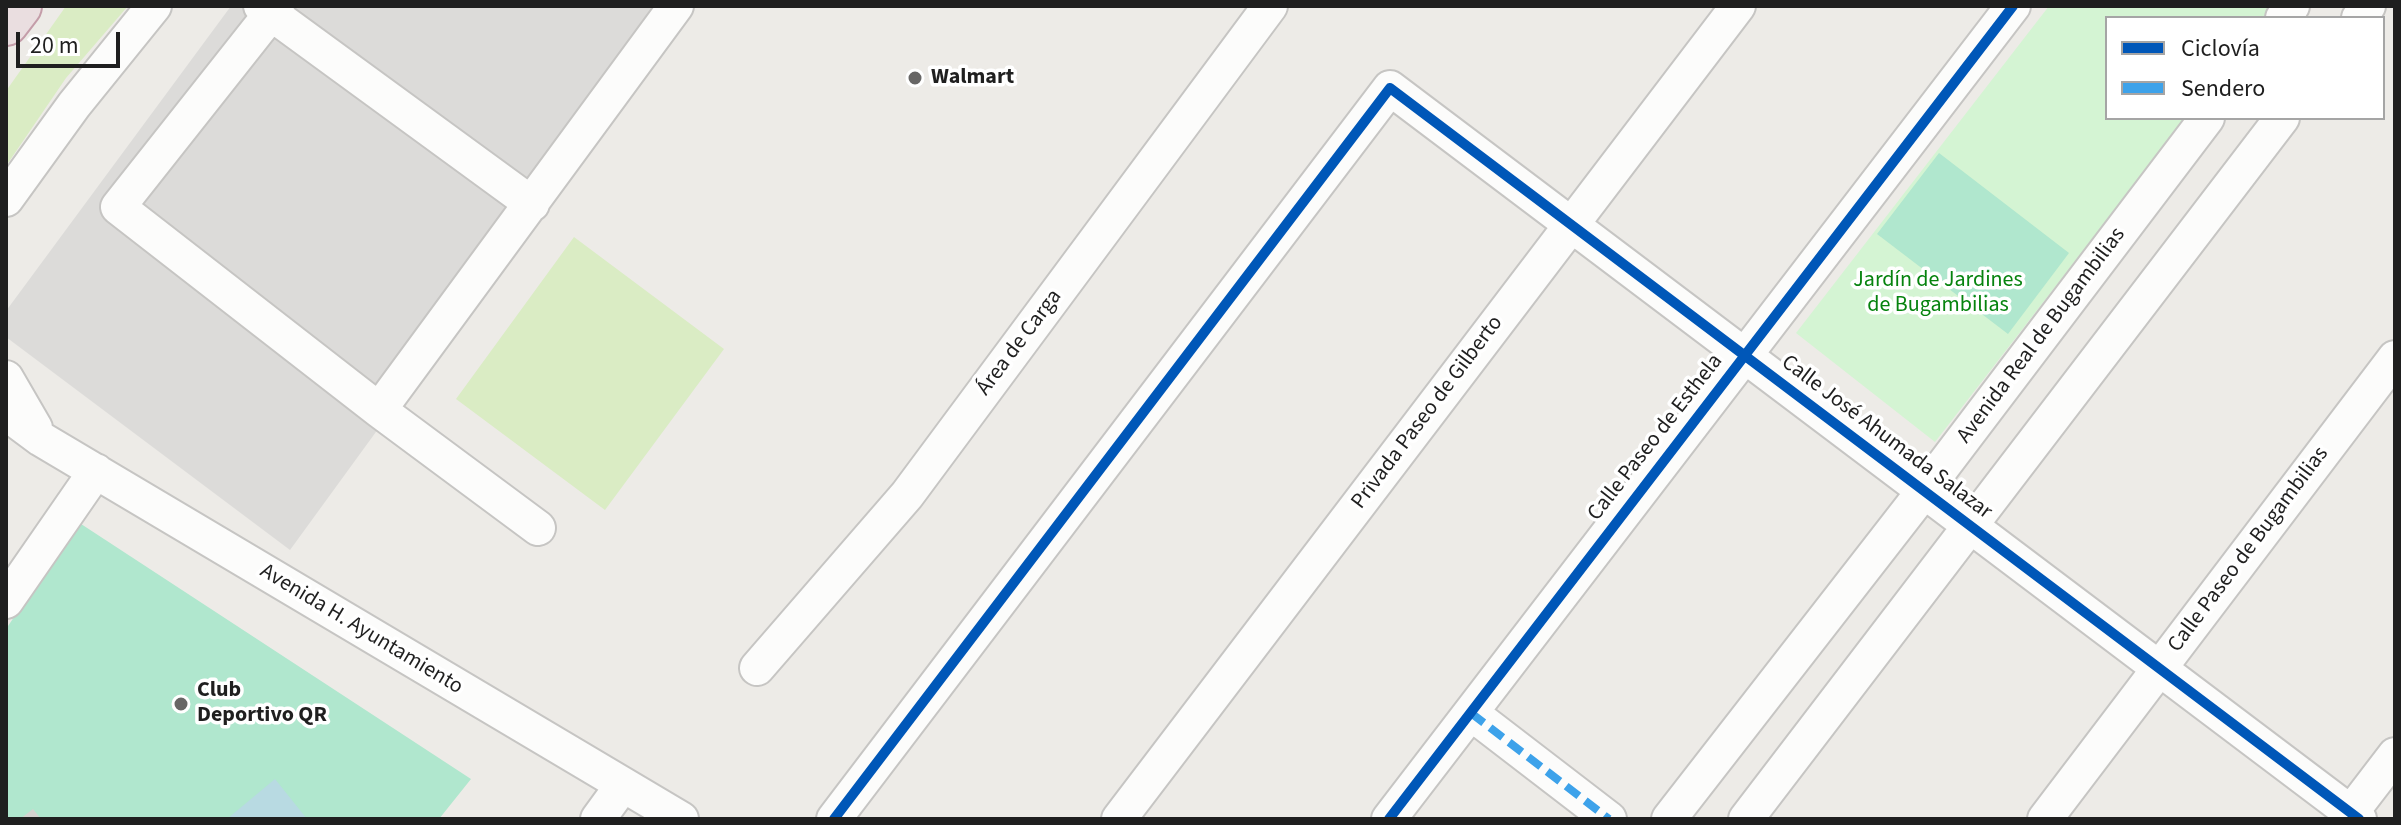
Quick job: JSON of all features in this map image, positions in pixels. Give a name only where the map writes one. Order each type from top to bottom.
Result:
[{"type":"highway","points":[[6,23],[19,6]]},
{"type":"street","points":[[7,199],[74,105],[154,6]]},
{"type":"street","points":[[379,410],[676,6]]},
{"type":"street","name":"Área de Carga","points":[[757,668],[907,495],[1270,6]]},
{"type":"street","name":"Privada Paseo de Gilberto","points":[[1119,819],[1738,6]]},
{"type":"street","name":"Calle Paseo de Esthela","points":[[1389,819],[2013,6]]},
{"type":"street","points":[[532,204],[269,8],[118,207],[379,410],[538,528]]},
{"type":"street","name":"Calle José Ahumada Salazar","points":[[834,819],[1390,88],[2352,817]]},
{"type":"street","name":"Avenida Real de Bugambilias","points":[[1669,819],[1924,491],[2205,120]]},
{"type":"street","points":[[1746,819],[2280,120]]},
{"type":"street","name":"Calle Paseo de Bugambilias","points":[[2045,819],[2395,358]]},
{"type":"street","points":[[6,378],[41,439]]},
{"type":"street","name":"Avenida H. Ayuntamiento","points":[[6,413],[41,439],[681,819]]},
{"type":"street","points":[[6,434],[41,439]]},
{"type":"street","points":[[6,601],[96,471]]},
{"type":"street","points":[[1471,713],[1609,819]]},
{"type":"street","points":[[2352,817],[2395,755]]},
{"type":"street","points":[[598,819],[622,786]]},
{"type":"green space","points":[[66,6],[128,6],[66,78],[6,166],[6,91]]},
{"type":"green space","name":"Jardín de Jardines de Bugambilias","points":[[2049,6],[2272,6],[2264,16],[2105,16],[2105,120],[2184,120],[1935,442],[1796,333]]},
{"type":"green space","points":[[1939,153],[2069,253],[2008,334],[1877,234]]},
{"type":"green space","points":[[574,237],[724,349],[605,510],[456,399]]},
{"type":"green space","name":"Club Deportivo QR","points":[[78,522],[471,779],[439,819],[6,819],[6,629]]},
{"type":"shaded area","points":[[231,6],[686,6],[290,550],[6,337],[6,311]]},
{"type":"water","points":[[275,779],[307,819],[227,819]]},
{"type":"building","points":[[33,809],[41,819],[20,819]]},
{"type":"marked path","points":[[1471,713],[1609,819]]},
{"type":"cycle path","points":[[1389,819],[2013,6]]},
{"type":"cycle path","points":[[834,819],[1390,88],[2359,819]]},
{"type":"place","name":"Walmart","points":[[915,78]]},
{"type":"place","name":"Club Deportivo QR","points":[[181,704]]}]
